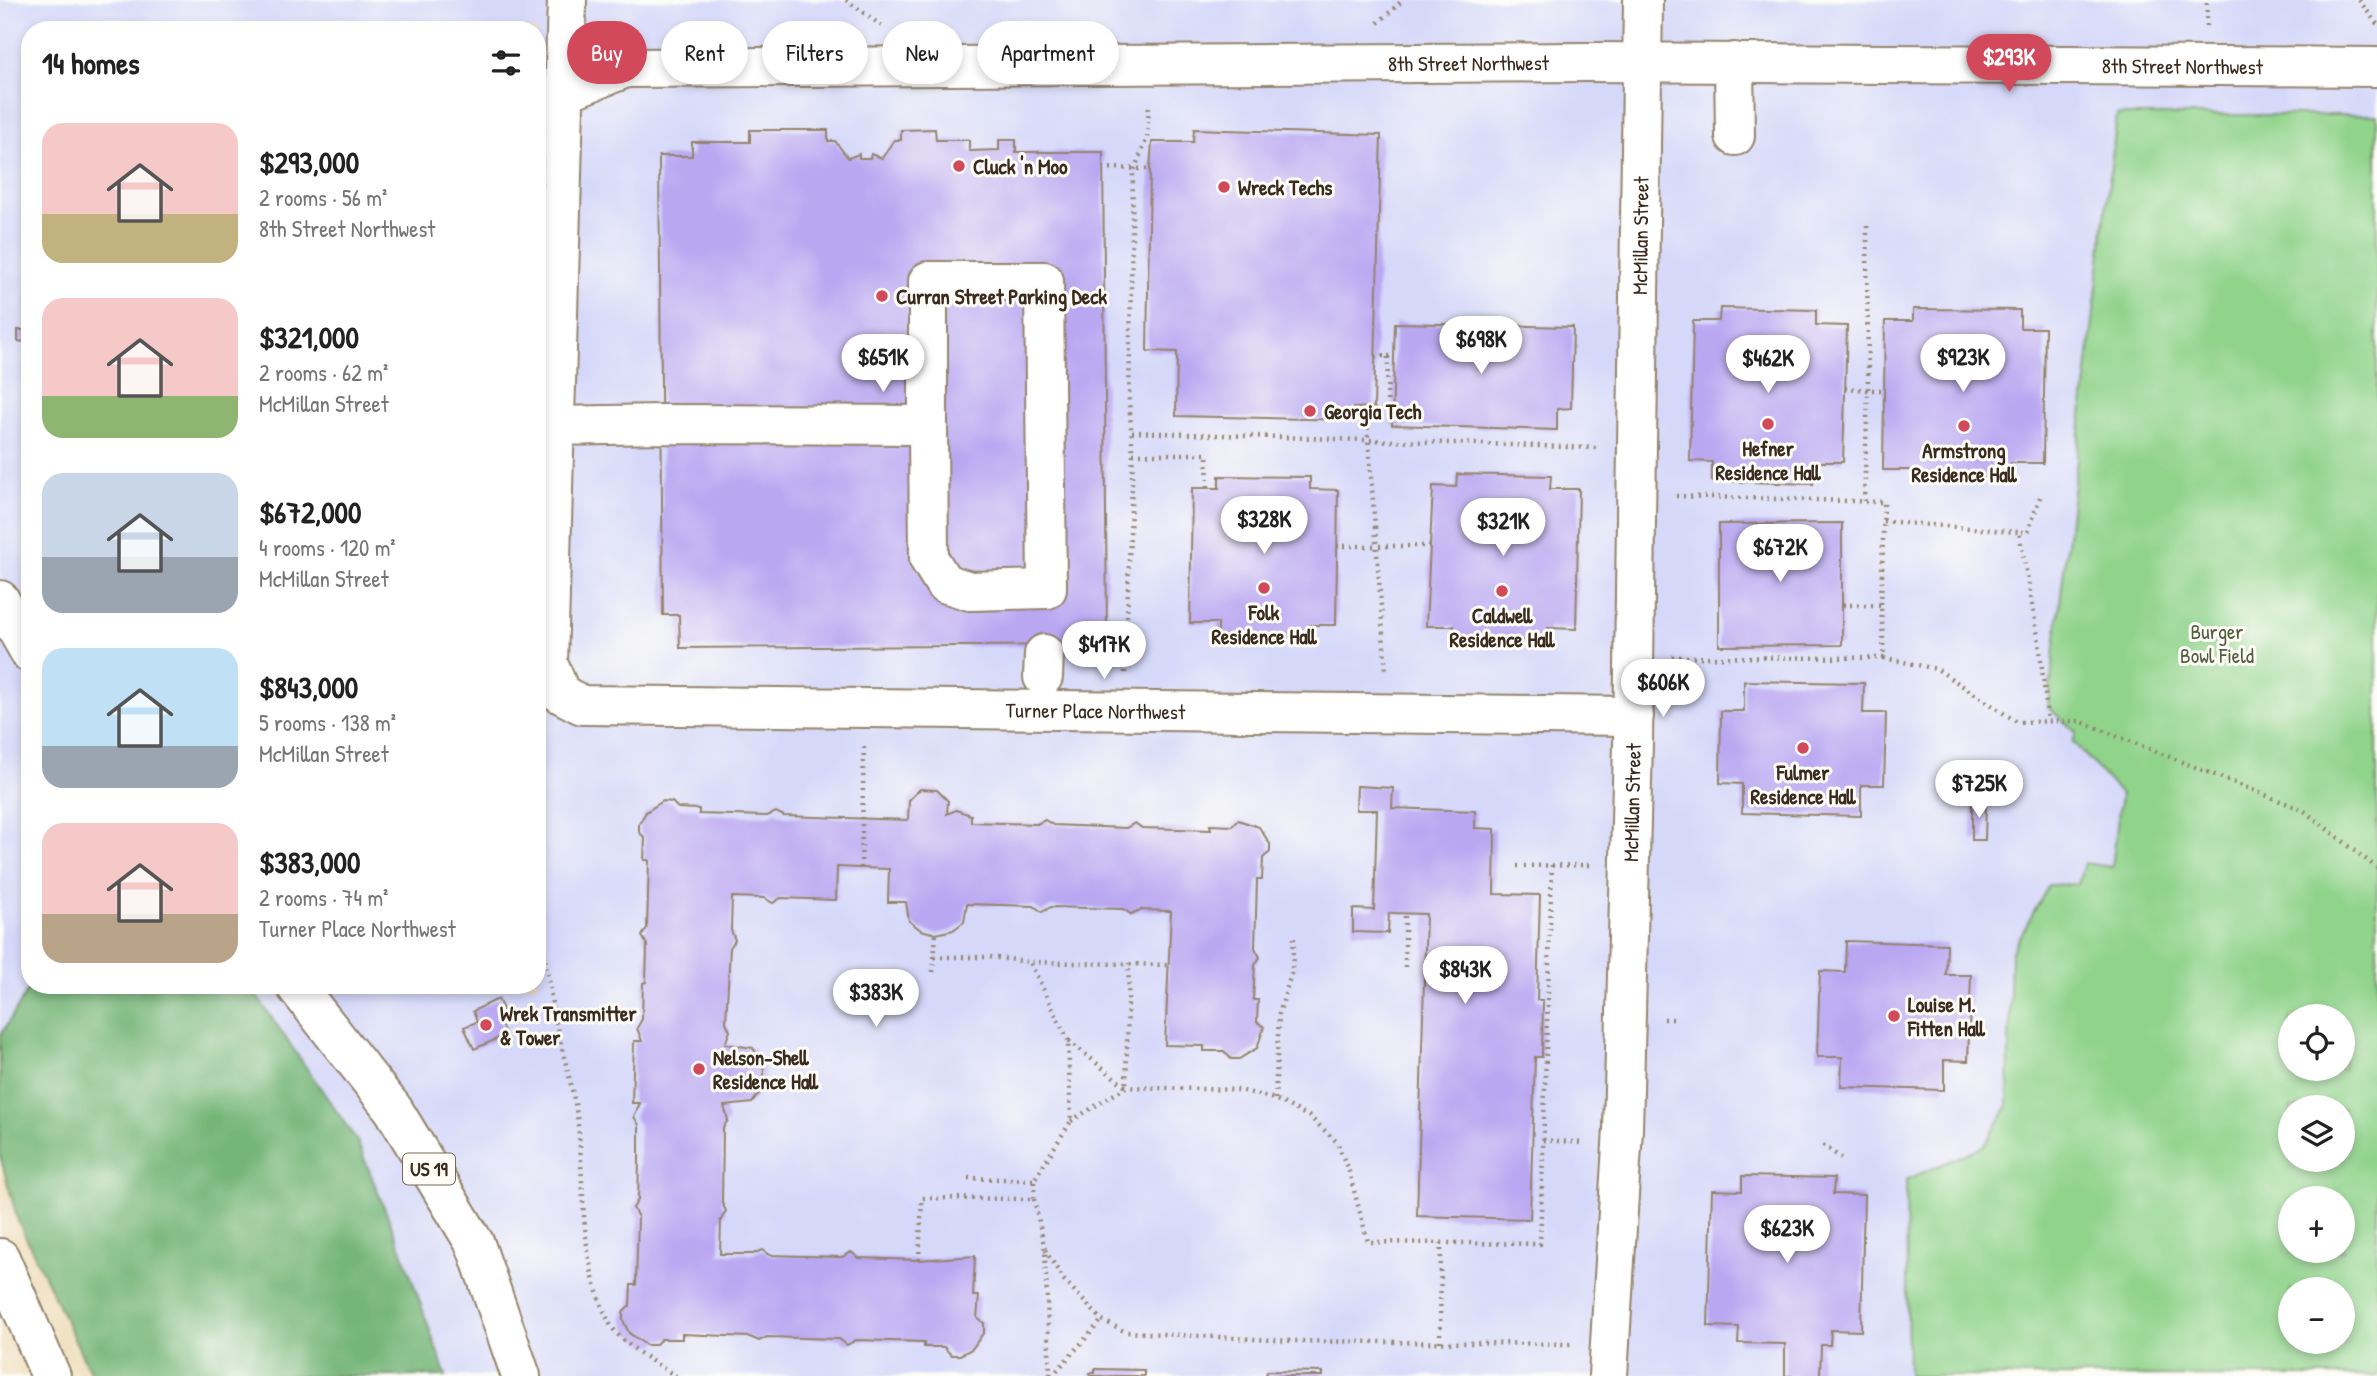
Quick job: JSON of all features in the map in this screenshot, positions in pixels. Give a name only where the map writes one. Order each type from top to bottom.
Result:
[{"type":"main road","points":[[566,0],[555,426],[928,425]]},
{"type":"main road","name":"McMillan Street","points":[[1608,1376],[1623,1129],[1634,716],[1643,0]]},
{"type":"main road","name":"8th Street Northwest","points":[[565,92],[626,68],[1642,62],[2377,67]]},
{"type":"main road","points":[[1734,62],[1735,136]]},
{"type":"main road","points":[[928,281],[1044,281],[1047,589],[970,591],[944,583],[929,559],[928,425],[928,281]]},
{"type":"main road","name":"Turner Place Northwest","points":[[555,426],[548,663],[561,694],[582,705],[1634,716]]},
{"type":"main road","points":[[0,600],[21,637]]},
{"type":"main road","name":"US 19","points":[[302,994],[393,1110],[475,1244],[521,1376]]},
{"type":"main road","points":[[0,1258],[51,1376]]},
{"type":"path","points":[[2206,26],[2207,0]]},
{"type":"path","points":[[2358,0],[2377,24]]},
{"type":"path","points":[[1125,678],[1133,454],[1129,400],[1133,173],[1147,138],[1149,93]]},
{"type":"path","points":[[1103,168],[1150,169]]},
{"type":"path","points":[[1864,501],[1868,390],[1867,226]]},
{"type":"path","points":[[1375,355],[1392,355],[1387,409],[1366,410],[1378,546],[1386,713]]},
{"type":"path","points":[[1845,388],[1884,390]]},
{"type":"path","points":[[1132,432],[1599,448]]},
{"type":"path","points":[[1133,454],[1207,454],[1208,488]]},
{"type":"path","points":[[1637,495],[1884,502],[1881,605],[1884,658]]},
{"type":"path","points":[[1883,521],[2028,532],[2040,497]]},
{"type":"path","points":[[2019,533],[2039,642],[2048,722]]},
{"type":"path","points":[[1337,546],[1430,547]]},
{"type":"path","points":[[1843,605],[1881,605]]},
{"type":"path","points":[[1634,657],[1884,658],[1937,669],[2017,722],[2079,721],[2303,810],[2377,868]]},
{"type":"path","points":[[861,868],[864,747]]},
{"type":"path","points":[[1517,866],[1596,864]]},
{"type":"path","points":[[1051,1376],[1045,1250],[1034,1199],[1034,1180],[1071,1121],[1126,1087],[1240,1090],[1275,1099],[1310,1118],[1336,1142],[1349,1172],[1368,1242],[1540,1244],[1552,865]]},
{"type":"path","points":[[1405,913],[1405,967]]},
{"type":"path","points":[[933,972],[936,934]]},
{"type":"path","points":[[1275,1099],[1279,1014],[1293,971],[1294,938]]},
{"type":"path","points":[[934,957],[1169,965]]},
{"type":"path","points":[[546,962],[551,999],[576,1114],[582,1161],[584,1228],[596,1288],[612,1327],[646,1358],[677,1376]]},
{"type":"path","points":[[1030,962],[1068,1040],[1071,1121]]},
{"type":"path","points":[[1126,1087],[1129,962]]},
{"type":"path","points":[[1068,1040],[1126,1087]]},
{"type":"path","points":[[1544,1140],[1591,1143]]},
{"type":"path","points":[[1823,1145],[1841,1158]]},
{"type":"path","points":[[968,1178],[1034,1180]]},
{"type":"path","points":[[919,1260],[922,1198],[1034,1199]]},
{"type":"path","points":[[1440,1342],[1441,1243]]},
{"type":"path","points":[[1045,1250],[1064,1280],[1102,1321],[1126,1332],[1293,1340],[1553,1343]]},
{"type":"path","points":[[1051,1376],[1102,1321]]},
{"type":"shaded area","name":"Georgia Tech","points":[[0,0],[2377,0],[2377,115],[2117,115],[2077,732],[2073,742],[2121,794],[2112,868],[2084,863],[2078,884],[2011,952],[2009,1105],[1984,1146],[1906,1180],[1908,1376],[92,1376],[18,1221],[0,1156]]},
{"type":"green space","name":"Burger Bowl Field","points":[[2117,115],[2377,115],[2377,1376],[1908,1376],[1906,1180],[1984,1146],[2008,1106],[2011,953],[2049,885],[2078,884],[2084,863],[2112,867],[2121,794],[2073,742],[2076,732],[2048,707]]},
{"type":"green space","points":[[26,994],[255,994],[357,1141],[402,1251],[446,1376],[92,1376],[18,1221],[0,1156],[0,1036]]},
{"type":"building","name":"Curran Street Parking Deck","points":[[935,129],[936,140],[969,140],[969,151],[999,150],[999,140],[1016,140],[1016,152],[1103,152],[1107,632],[1101,632],[1092,645],[680,648],[679,615],[663,615],[659,156],[692,156],[692,142],[750,142],[750,130],[828,130],[828,141],[835,141],[848,158],[859,154],[859,158],[870,158],[871,154],[882,158],[894,140],[901,140],[901,130]]},
{"type":"building","points":[[1194,129],[1381,135],[1374,407],[1353,408],[1353,420],[1176,416],[1177,352],[1147,351],[1150,169],[1152,142],[1193,142]]},
{"type":"building","name":"Hefner Residence Hall","points":[[1720,308],[1816,310],[1816,325],[1847,326],[1843,462],[1814,462],[1813,484],[1712,481],[1712,462],[1690,461],[1693,321],[1719,321]]},
{"type":"building","name":"Armstrong Residence Hall","points":[[1913,309],[2020,310],[2020,328],[2045,328],[2043,463],[2011,463],[2011,478],[1914,476],[1914,470],[1883,470],[1885,321],[1913,321]]},
{"type":"building","points":[[1395,323],[1573,327],[1571,408],[1557,409],[1557,430],[1392,425]]},
{"type":"building","points":[[18,330],[21,330],[21,341],[18,341]]},
{"type":"building","name":"Caldwell Residence Hall","points":[[1457,474],[1551,476],[1550,489],[1579,489],[1576,629],[1548,628],[1547,641],[1454,639],[1454,626],[1426,626],[1433,486],[1456,487]]},
{"type":"building","name":"Folk Residence Hall","points":[[1219,476],[1310,477],[1310,489],[1338,490],[1336,625],[1309,625],[1309,637],[1218,635],[1218,623],[1190,623],[1192,488],[1219,488]]},
{"type":"building","points":[[1842,523],[1842,645],[1719,646],[1719,524]]},
{"type":"building","name":"Fulmer Residence Hall","points":[[1744,681],[1864,683],[1863,713],[1886,713],[1884,785],[1861,785],[1861,816],[1742,813],[1742,784],[1720,783],[1721,711],[1744,711]]},
{"type":"building","points":[[1357,786],[1393,788],[1392,808],[1475,811],[1475,828],[1495,829],[1494,894],[1540,895],[1537,1000],[1543,1000],[1542,1057],[1535,1057],[1530,1219],[1417,1216],[1426,914],[1389,913],[1388,933],[1353,932],[1353,909],[1374,910],[1377,810],[1356,810]]},
{"type":"building","name":"Nelson-Shell Residence Hall","points":[[920,789],[937,790],[948,801],[947,814],[956,810],[971,815],[971,822],[1037,824],[1045,820],[1053,825],[1126,828],[1135,823],[1142,828],[1211,830],[1210,825],[1232,826],[1238,820],[1259,827],[1270,844],[1270,852],[1263,858],[1262,880],[1257,880],[1255,948],[1260,957],[1255,965],[1253,1000],[1258,1000],[1257,1022],[1264,1027],[1257,1048],[1239,1059],[1231,1059],[1224,1051],[1204,1051],[1204,1046],[1165,1045],[1171,911],[1140,910],[1131,914],[1123,909],[1051,907],[1042,912],[1034,906],[967,904],[964,922],[953,930],[936,934],[921,930],[909,921],[906,902],[888,902],[889,869],[837,867],[836,900],[781,898],[773,903],[764,898],[732,897],[731,930],[735,940],[730,948],[726,1022],[730,1031],[725,1044],[753,1048],[763,1063],[764,1075],[763,1088],[752,1103],[724,1106],[728,1120],[723,1128],[722,1203],[726,1211],[721,1220],[720,1254],[753,1254],[762,1250],[769,1255],[842,1257],[851,1252],[859,1258],[919,1260],[975,1256],[973,1296],[979,1296],[977,1318],[984,1323],[984,1332],[972,1349],[960,1355],[951,1355],[944,1347],[924,1347],[924,1342],[856,1340],[847,1345],[839,1339],[767,1337],[759,1341],[750,1337],[682,1334],[682,1339],[661,1339],[655,1345],[646,1345],[629,1333],[623,1320],[623,1312],[630,1306],[631,1285],[636,1285],[638,1217],[633,1208],[638,1200],[639,1125],[634,1117],[640,1103],[632,1103],[634,1041],[642,1041],[637,1028],[642,1019],[643,983],[646,982],[647,945],[642,936],[647,928],[649,860],[644,860],[645,838],[639,832],[639,824],[646,812],[663,801],[672,802],[678,808],[699,809],[699,814],[767,816],[776,812],[784,816],[908,820],[909,800]]},
{"type":"building","points":[[1972,800],[1986,800],[1985,840],[1972,840]]},
{"type":"building","name":"Louise M. Fitten Hall","points":[[1846,941],[1947,944],[1946,975],[1971,975],[1968,1061],[1944,1060],[1944,1090],[1841,1087],[1842,1057],[1817,1057],[1820,971],[1845,972]]},
{"type":"building","name":"Wrek Transmitter & Tower","points":[[498,999],[506,1016],[498,1019],[506,1035],[474,1049],[464,1027],[477,1022],[473,1011]]},
{"type":"building","points":[[1742,1176],[1834,1178],[1833,1194],[1864,1195],[1861,1331],[1831,1330],[1830,1345],[1821,1345],[1820,1376],[1785,1376],[1785,1344],[1738,1343],[1739,1327],[1708,1326],[1712,1190],[1742,1191]]},
{"type":"building","points":[[1095,1369],[1144,1370],[1144,1376],[1090,1376],[1090,1373],[1095,1373]]},
{"type":"building","points":[[1267,1371],[1323,1372],[1323,1376],[1266,1376]]},
{"type":"place","name":"Cluck 'n Moo","points":[[959,166]]},
{"type":"place","name":"Wreck Techs","points":[[1224,187]]},
{"type":"place","name":"Curran Street Parking Deck","points":[[882,296]]},
{"type":"place","name":"Georgia Tech","points":[[1310,411]]},
{"type":"place","name":"Hefner Residence Hall","points":[[1768,424]]},
{"type":"place","name":"Armstrong Residence Hall","points":[[1964,426]]},
{"type":"place","name":"Folk Residence Hall","points":[[1264,588]]},
{"type":"place","name":"Caldwell Residence Hall","points":[[1502,591]]},
{"type":"place","name":"Fulmer Residence Hall","points":[[1803,748]]},
{"type":"place","name":"Louise M. Fitten Hall","points":[[1894,1016]]},
{"type":"place","name":"Wrek Transmitter & Tower","points":[[486,1025]]},
{"type":"place","name":"Nelson-Shell Residence Hall","points":[[699,1069]]}]
